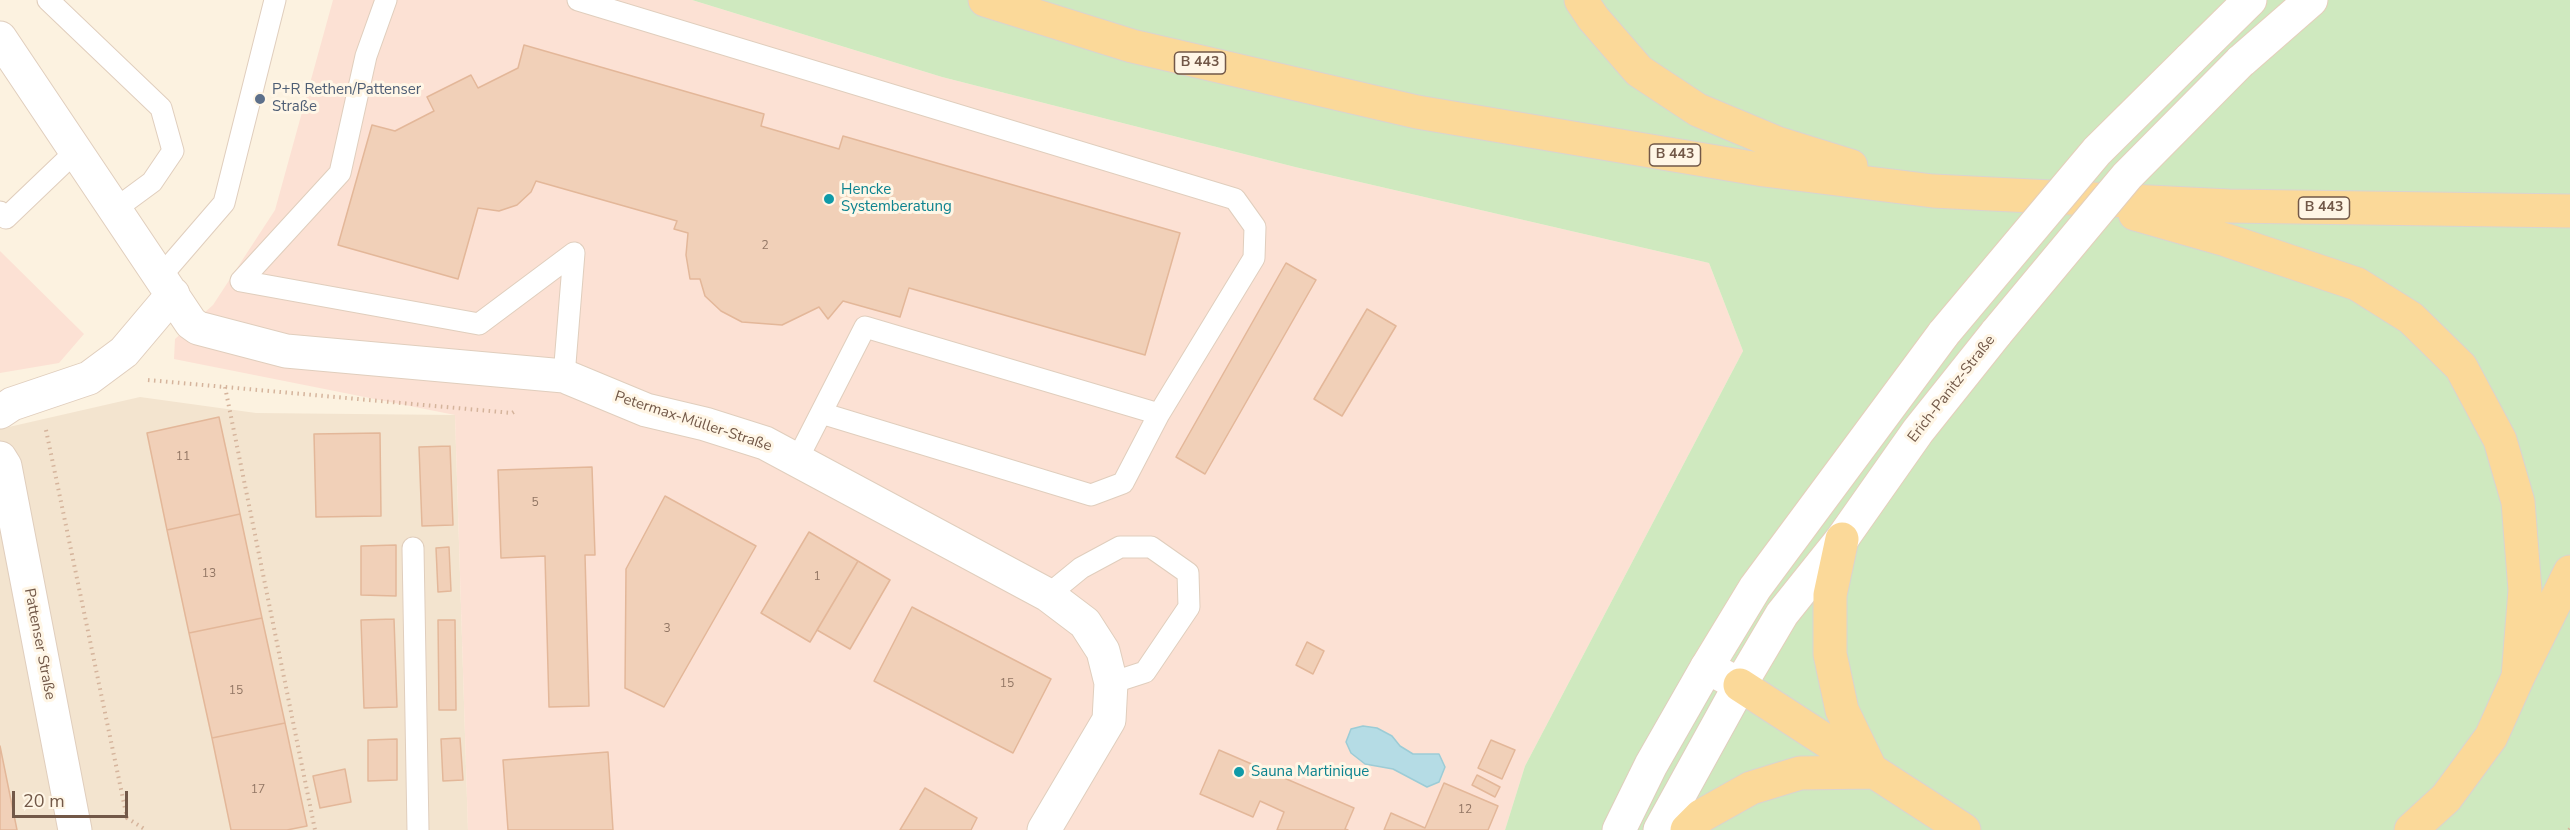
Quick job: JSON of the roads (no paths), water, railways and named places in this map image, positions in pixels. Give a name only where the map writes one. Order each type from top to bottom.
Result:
[{"type":"main road","name":"B 443","points":[[986,0],[1132,46],[1417,112],[1764,170],[1933,191],[2229,206],[2570,212]]},
{"type":"main road","points":[[1581,0],[1593,18],[1640,71],[1698,110],[1778,143],[1933,191]]},
{"type":"main road","points":[[2079,198],[2226,240],[2357,284],[2411,318],[2461,367],[2500,440],[2518,502],[2525,590],[2518,677]]},
{"type":"main road","points":[[1842,539],[1830,596],[1830,654],[1842,710],[1872,772]]},
{"type":"main road","points":[[2411,830],[2446,798],[2490,738],[2570,572]]},
{"type":"main road","points":[[1740,685],[1964,830]]},
{"type":"main road","points":[[1687,830],[1701,816],[1750,788],[1800,773],[1872,772]]},
{"type":"street","points":[[1618,830],[1651,765],[1755,588],[1944,333],[2097,151],[2250,0]]},
{"type":"street","name":"Erich-Panitz-Straße","points":[[1660,830],[1782,614],[1842,539],[1918,431],[2127,176],[2240,62],[2311,0]]},
{"type":"street","name":"Petermax-Müller-Straße","points":[[0,38],[191,323],[198,328],[286,351],[564,376],[646,410],[705,424],[765,443],[1048,595],[1086,623],[1103,651],[1111,683]]},
{"type":"street","points":[[0,412],[12,404],[89,378],[124,352],[167,285]]},
{"type":"street","name":"Pattenser Straße","points":[[0,458],[5,466],[75,830]]},
{"type":"street","points":[[1707,667],[1740,685]]},
{"type":"street","points":[[1044,830],[1109,720],[1111,683]]},
{"type":"lane","points":[[48,0],[161,108],[173,151],[152,182],[114,210]]},
{"type":"lane","points":[[167,285],[224,203],[275,0]]},
{"type":"lane","points":[[386,0],[366,56],[340,173],[241,281],[479,324],[574,253],[564,376]]},
{"type":"lane","points":[[578,0],[1235,199],[1255,227],[1254,258],[1159,414],[1122,483],[1091,495],[821,413]]},
{"type":"lane","points":[[0,212],[6,218],[76,152]]},
{"type":"lane","points":[[797,460],[865,327],[1159,414]]},
{"type":"lane","points":[[1048,595],[1081,568],[1120,547],[1151,547],[1188,573],[1189,607],[1145,672],[1111,683]]},
{"type":"lane","points":[[413,548],[418,830]]},
{"type":"water","points":[[1363,726],[1377,728],[1392,736],[1400,746],[1413,754],[1439,754],[1445,767],[1439,782],[1427,787],[1393,769],[1365,764],[1351,753],[1346,742],[1351,729]]},
{"type":"place","name":"P+R Rethen/Pattenser Straße","points":[[260,99]]},
{"type":"place","name":"Hencke Systemberatung","points":[[829,199]]},
{"type":"place","name":"Sauna Martinique","points":[[1239,772]]}]
